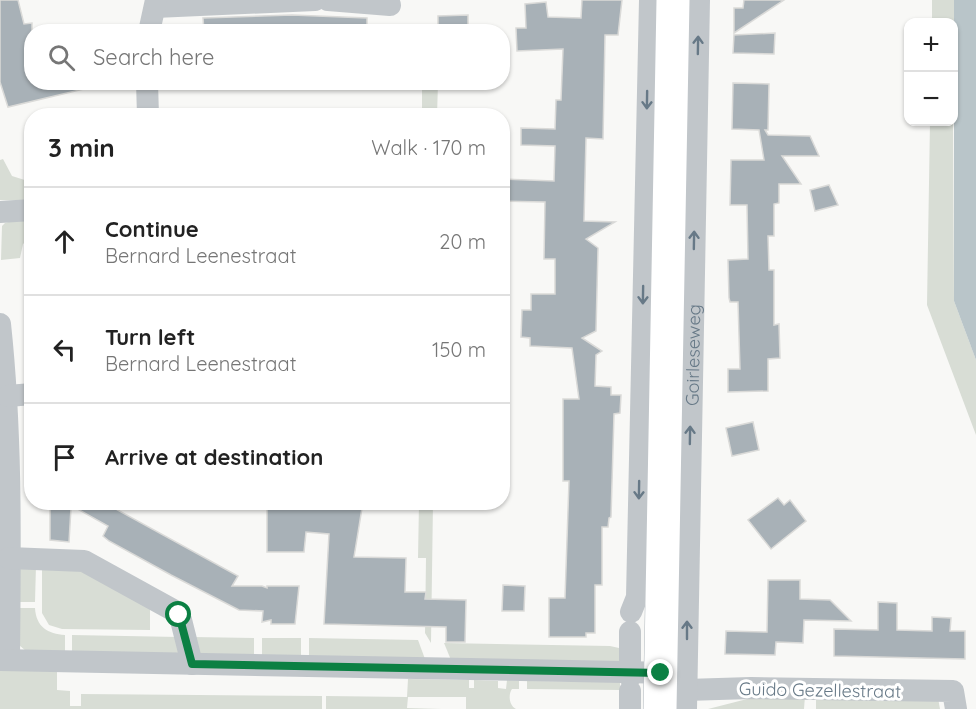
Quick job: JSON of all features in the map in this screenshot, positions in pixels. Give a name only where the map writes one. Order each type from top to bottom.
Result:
[{"type":"street","points":[[151,24],[155,4],[315,0]]},
{"type":"street","points":[[328,0],[390,6]]},
{"type":"street","name":"Goirleseweg","points":[[650,0],[662,555]]},
{"type":"street","name":"Goirleseweg","points":[[656,689],[631,622],[637,597],[662,555],[674,0]]},
{"type":"street","name":"Goirleseweg","points":[[656,689],[662,555],[699,0]]},
{"type":"street","points":[[147,90],[148,108]]},
{"type":"street","points":[[0,212],[24,210]]},
{"type":"street","points":[[0,324],[8,396],[9,558],[4,660]]},
{"type":"street","points":[[8,396],[24,395]]},
{"type":"street","points":[[9,558],[84,561],[173,610],[181,620],[192,664]]},
{"type":"street","name":"Guido Gezellestraat","points":[[4,660],[192,664],[656,689],[751,688],[955,700]]},
{"type":"shaded area","points":[[932,0],[954,0],[954,18],[932,18]]},
{"type":"shaded area","points":[[954,0],[976,0],[976,360],[954,301],[954,126],[958,126],[958,18],[954,18]]},
{"type":"shaded area","points":[[422,90],[438,90],[437,108],[422,108]]},
{"type":"shaded area","points":[[930,126],[953,126],[954,301],[976,360],[976,435],[927,305]]},
{"type":"shaded area","points":[[3,159],[12,176],[24,180],[24,201],[0,200],[0,160]]},
{"type":"shaded area","points":[[24,218],[24,243],[20,258],[1,260],[2,226]]},
{"type":"shaded area","points":[[419,510],[433,510],[431,643],[425,633],[426,558],[418,558]]},
{"type":"shaded area","points":[[36,565],[35,602],[16,602],[18,569]]},
{"type":"shaded area","points":[[76,565],[150,604],[150,630],[62,629],[49,625],[42,613],[42,566]]},
{"type":"shaded area","points":[[16,608],[35,608],[40,625],[53,633],[65,635],[65,654],[26,651],[19,645]]},
{"type":"shaded area","points":[[72,635],[179,637],[184,656],[72,655]]},
{"type":"shaded area","points":[[193,637],[254,638],[254,657],[197,656]]},
{"type":"shaded area","points":[[262,638],[301,638],[301,657],[262,657]]},
{"type":"shaded area","points":[[309,638],[418,640],[425,659],[309,658]]},
{"type":"shaded area","points":[[444,643],[610,646],[619,648],[619,662],[451,660]]},
{"type":"shaded area","points":[[0,669],[57,669],[57,690],[70,691],[70,706],[81,706],[81,694],[322,696],[322,709],[0,709]]},
{"type":"shaded area","points":[[408,679],[469,680],[469,688],[474,688],[474,680],[498,681],[498,688],[506,689],[507,680],[519,681],[519,689],[512,689],[510,694],[510,700],[516,709],[466,709],[466,697],[408,697],[407,708],[442,709],[326,709],[326,696],[407,697]]},
{"type":"shaded area","points":[[527,681],[620,682],[620,690],[527,689]]},
{"type":"shaded area","points":[[805,696],[804,709],[708,709],[751,698]]},
{"type":"shaded area","points":[[816,696],[938,698],[940,709],[816,709]]},
{"type":"building","points":[[0,0],[18,0],[24,24],[24,90],[80,90],[8,107],[0,82]]},
{"type":"building","points":[[582,0],[622,0],[618,35],[605,35],[603,139],[586,138],[584,221],[615,222],[586,239],[598,248],[596,331],[582,338],[602,351],[596,355],[595,386],[611,387],[611,395],[621,395],[620,413],[614,414],[611,517],[608,527],[602,527],[602,585],[595,585],[595,633],[586,633],[586,637],[549,637],[549,598],[565,598],[569,481],[563,481],[563,399],[579,399],[572,348],[530,346],[530,338],[521,337],[522,310],[531,310],[531,294],[555,294],[555,259],[544,259],[545,202],[510,201],[510,179],[554,181],[555,146],[521,145],[521,128],[555,129],[556,100],[561,100],[563,49],[517,51],[516,28],[526,28],[525,4],[546,2],[548,17],[581,18]]},
{"type":"building","points":[[744,0],[784,0],[734,33],[734,8],[743,8]]},
{"type":"building","points":[[292,15],[367,18],[367,24],[203,24],[203,18]]},
{"type":"building","points":[[468,15],[468,24],[438,24],[438,16]]},
{"type":"building","points":[[775,33],[774,54],[733,53],[734,35]]},
{"type":"building","points":[[733,83],[769,84],[768,130],[765,130],[768,135],[810,136],[819,156],[782,156],[801,184],[779,184],[779,203],[774,204],[774,236],[768,236],[769,270],[774,270],[774,325],[779,324],[780,358],[768,359],[768,391],[728,392],[728,369],[740,369],[738,302],[730,302],[729,298],[728,260],[748,259],[747,205],[730,205],[731,160],[764,160],[759,130],[732,129]]},
{"type":"building","points":[[829,185],[838,205],[815,211],[810,190]]},
{"type":"building","points":[[753,422],[759,450],[732,456],[726,428]]},
{"type":"building","points":[[778,498],[784,505],[790,500],[806,521],[771,549],[748,520]]},
{"type":"building","points":[[50,510],[71,510],[69,542],[50,540]]},
{"type":"building","points":[[79,510],[118,510],[238,576],[232,586],[267,588],[267,586],[299,586],[295,624],[271,624],[271,620],[262,622],[263,611],[239,610],[171,575],[109,541],[103,536],[108,526]]},
{"type":"building","points":[[267,510],[362,510],[354,557],[406,558],[405,592],[426,592],[425,599],[466,600],[465,642],[446,642],[446,627],[324,624],[329,534],[306,532],[304,552],[267,552]]},
{"type":"building","points":[[768,580],[800,580],[800,599],[830,600],[851,621],[804,620],[803,643],[776,642],[775,655],[725,654],[726,631],[767,632]]},
{"type":"building","points":[[503,585],[525,586],[524,611],[502,611]]},
{"type":"building","points":[[878,602],[897,603],[897,630],[932,631],[932,617],[951,618],[950,631],[965,631],[965,659],[834,656],[834,629],[878,630]]},
{"type":"route","points":[[179,615],[192,664],[661,673]]}]
